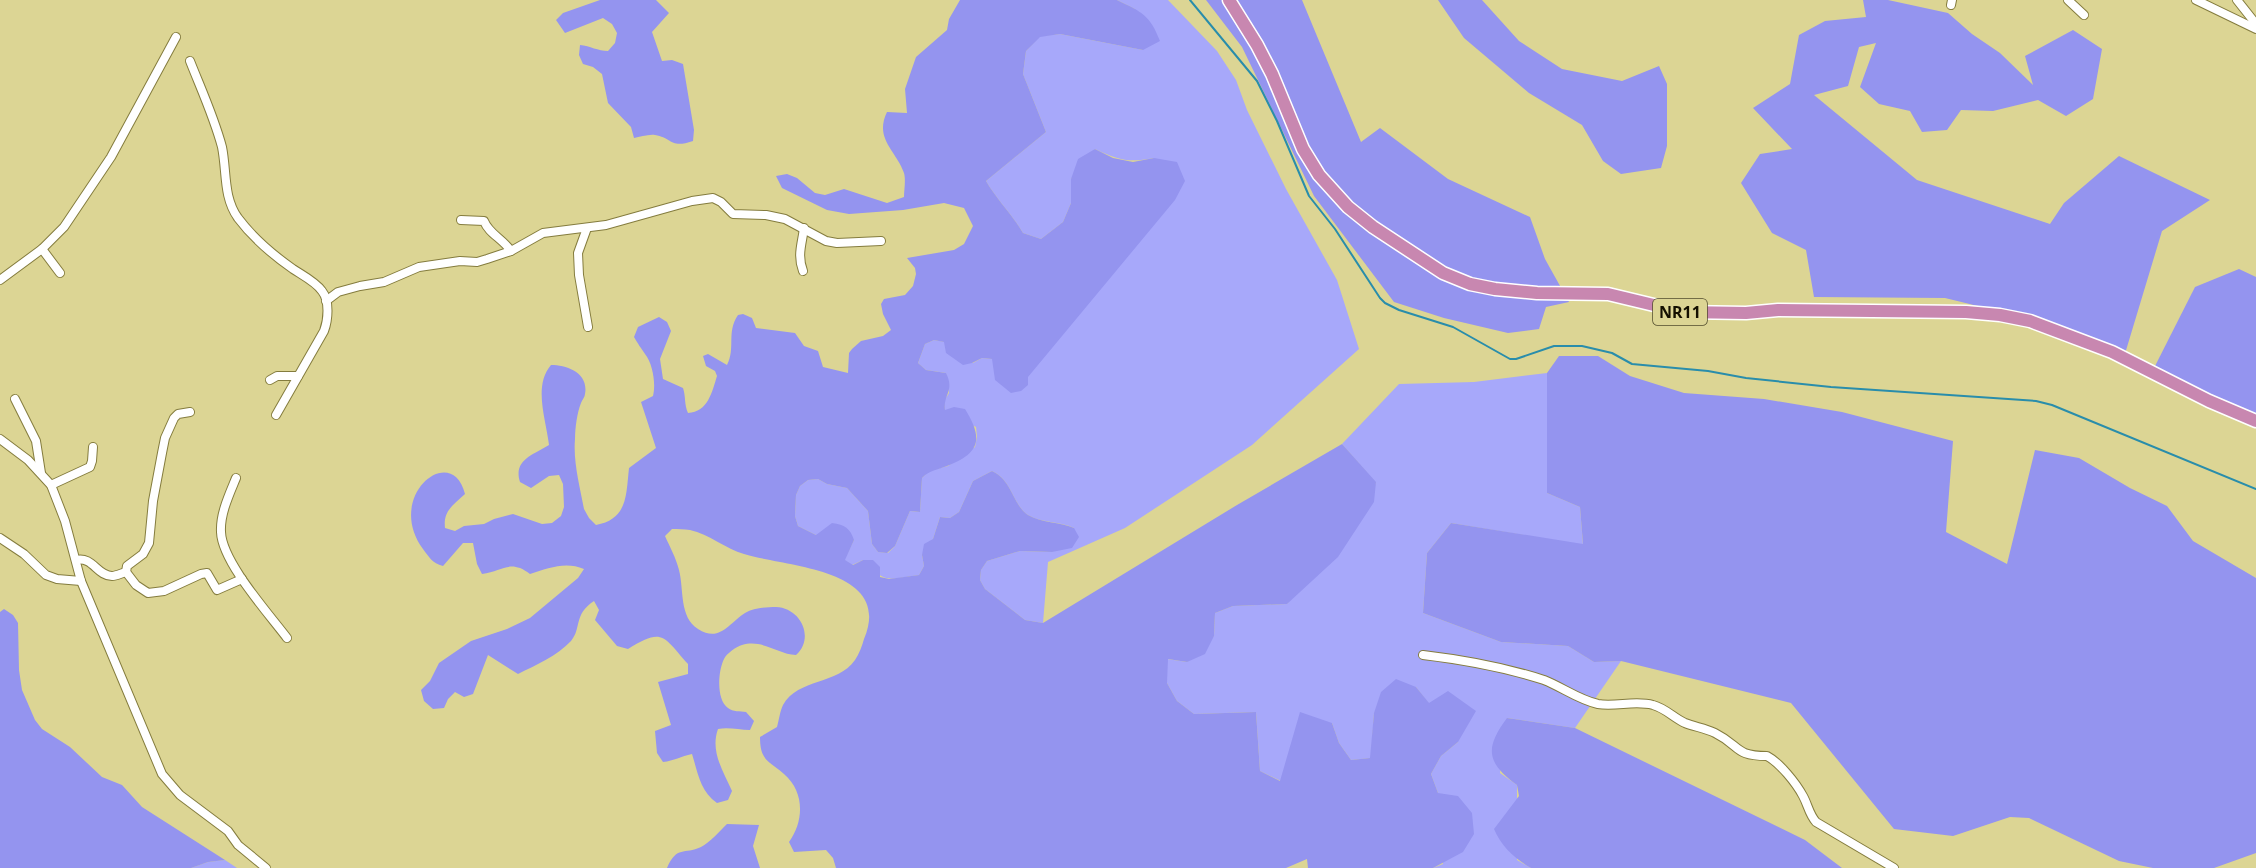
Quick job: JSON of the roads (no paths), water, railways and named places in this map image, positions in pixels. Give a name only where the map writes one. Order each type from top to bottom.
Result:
[{"type":"highway","name":"NR11","points":[[1229,0],[1272,74],[1303,149],[1319,175],[1348,207],[1364,220],[1443,273],[1470,284],[1494,289],[1537,293],[1608,294],[1683,312],[1746,313],[1778,310],[1966,312],[2000,315],[2030,321],[2112,352],[2256,422]]},
{"type":"street","points":[[2068,0],[2084,15]]},
{"type":"street","points":[[2196,0],[2256,29]]},
{"type":"street","points":[[2238,0],[2256,24]]},
{"type":"street","points":[[0,280],[42,249],[64,227],[111,157],[176,38]]},
{"type":"street","points":[[190,61],[214,122],[224,160],[226,187],[232,209],[256,238],[321,290],[326,301],[326,326],[276,415]]},
{"type":"street","points":[[326,301],[338,292],[384,282],[419,267],[460,261],[477,262],[511,251],[543,233],[606,225],[684,203],[713,198],[721,202],[733,214],[776,217],[804,228],[826,241],[837,243],[881,241]]},
{"type":"street","points":[[461,220],[484,221],[487,228],[503,239],[511,251]]},
{"type":"street","points":[[587,228],[578,253],[579,275],[588,327]]},
{"type":"street","points":[[803,271],[799,261],[799,252],[804,228]]},
{"type":"street","points":[[42,249],[60,273]]},
{"type":"street","points":[[0,272],[11,270]]},
{"type":"street","points":[[270,380],[277,376],[298,376]]},
{"type":"street","points":[[15,399],[36,441],[40,473]]},
{"type":"street","points":[[190,412],[178,414],[174,418],[165,438],[153,501],[149,543],[142,554],[127,566],[126,572],[142,591],[148,593],[164,591],[207,573],[217,590],[242,579]]},
{"type":"street","points":[[0,439],[51,485],[65,521],[81,581],[162,774],[180,795],[228,831],[238,845],[266,868]]},
{"type":"street","points":[[51,485],[90,467],[93,461],[93,447]]},
{"type":"street","points":[[236,478],[220,530],[222,542],[242,579],[287,638]]},
{"type":"street","points":[[0,538],[24,554],[46,575],[57,579],[81,581]]},
{"type":"street","points":[[76,560],[90,561],[106,575],[112,576],[126,572]]},
{"type":"street","points":[[1423,655],[1496,666],[1546,681],[1597,704],[1652,705],[1728,740],[1739,752],[1752,756],[1767,756],[1779,766],[1803,795],[1810,816],[1816,822],[1894,868]]},
{"type":"waterway","points":[[1190,0],[1257,81],[1309,196],[1335,229],[1380,298],[1399,310],[1453,327],[1510,359],[1554,346],[1582,346],[1612,353],[1632,364],[1708,371],[1746,378],[1831,387],[2036,401],[2052,405],[2256,489]]}]
